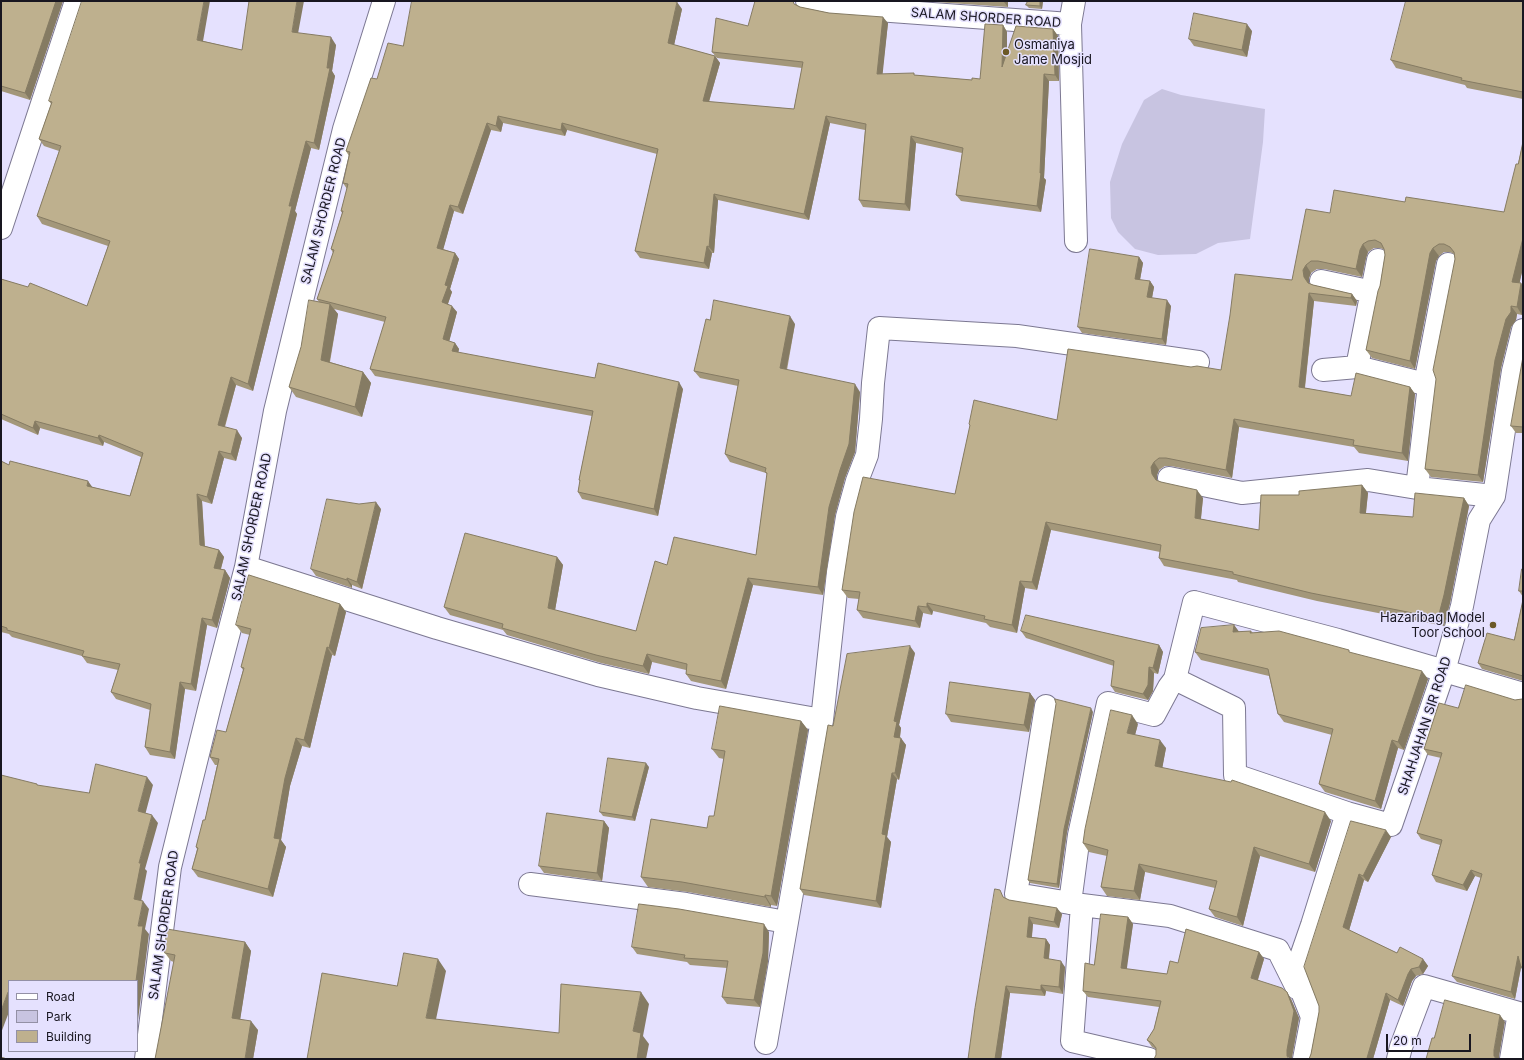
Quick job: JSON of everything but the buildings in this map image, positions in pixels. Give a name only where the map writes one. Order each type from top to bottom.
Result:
[{"type":"street","points":[[1,228],[76,1]]},
{"type":"street","name":"SALAM SHORDER ROAD","points":[[146,1059],[170,867],[246,567],[275,411],[344,129],[384,1]]},
{"type":"street","name":"SALAM SHORDER ROAD","points":[[807,1],[836,7],[1070,24]]},
{"type":"street","name":"SALAM SHORDER ROAD","points":[[1074,1],[1070,24],[1076,241]]},
{"type":"street","points":[[1357,367],[1373,292],[1378,260]]},
{"type":"street","points":[[1425,384],[1448,264]]},
{"type":"street","points":[[1321,281],[1373,292]]},
{"type":"street","points":[[766,1043],[822,720],[838,572],[847,517],[857,481],[867,455],[879,328],[1016,336],[1198,362]]},
{"type":"street","name":"SHAHJAHAN SIR ROAD","points":[[1347,813],[1391,825],[1444,671],[1462,606],[1480,520],[1494,496],[1513,371],[1523,330]]},
{"type":"street","points":[[1323,370],[1357,367],[1429,385],[1417,488]]},
{"type":"street","points":[[1169,478],[1242,493],[1368,480],[1417,488],[1494,496]]},
{"type":"street","points":[[246,567],[437,628],[598,675],[697,698],[822,720]]},
{"type":"street","points":[[1149,1059],[1072,1041],[1079,835],[1108,703],[1154,715],[1175,679],[1194,602],[1276,623],[1523,694]]},
{"type":"street","points":[[1175,679],[1234,708],[1235,775],[1347,813],[1295,974],[1312,1017],[1304,1059]]},
{"type":"street","points":[[1046,706],[1016,894],[1076,904],[1170,916],[1278,950],[1312,1017]]},
{"type":"street","points":[[530,884],[686,904],[786,922]]},
{"type":"street","points":[[1398,1059],[1424,986],[1521,1014],[1511,1059]]},
{"type":"green space","points":[[1162,89],[1181,95],[1265,109],[1263,142],[1250,239],[1218,243],[1196,254],[1158,255],[1135,249],[1118,232],[1111,218],[1110,182],[1122,144],[1144,100]]},
{"type":"place","name":"Osmaniya Jame Mosjid","points":[[1006,52]]},
{"type":"place","name":"Hazaribag Model Toor School","points":[[1493,625]]}]
